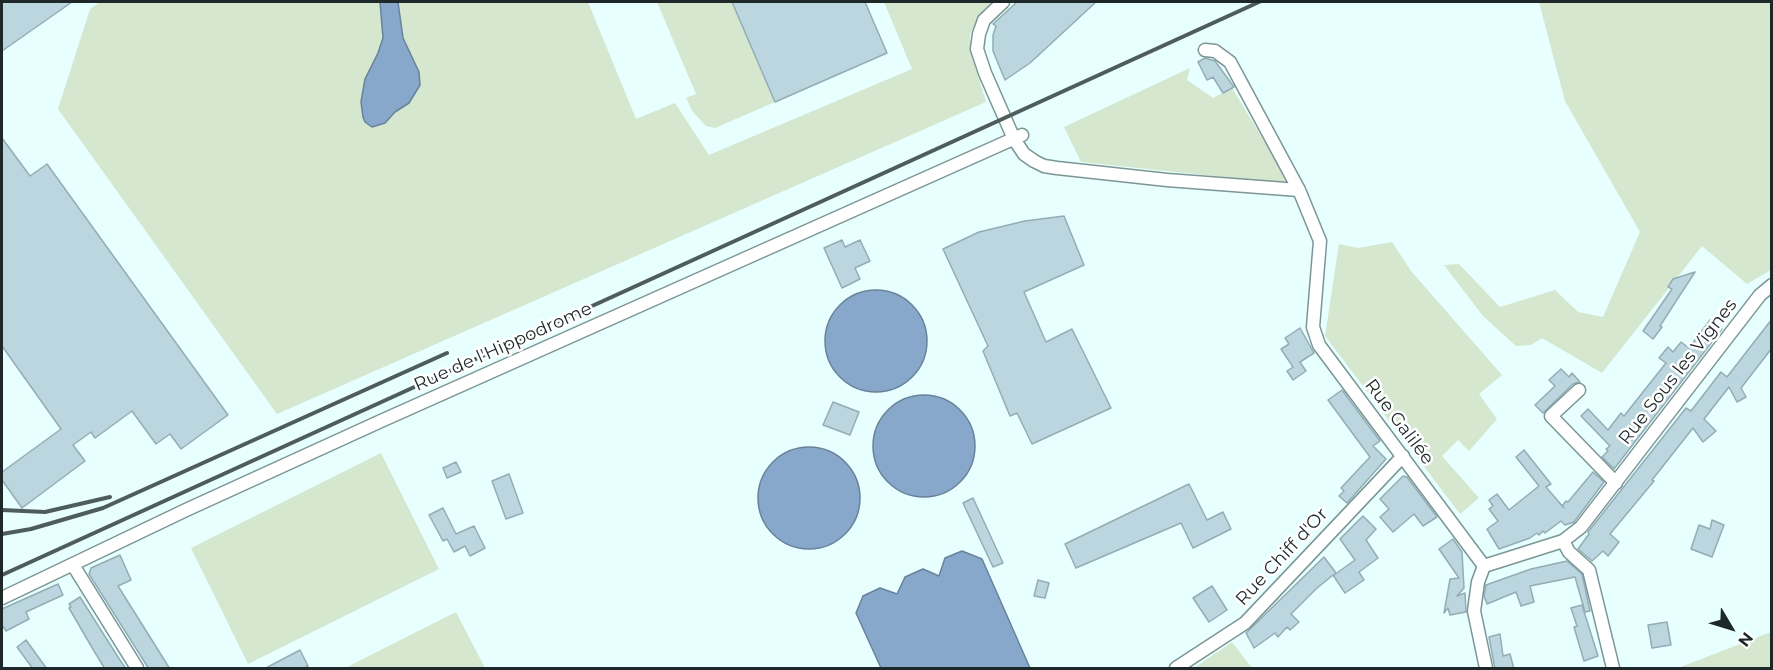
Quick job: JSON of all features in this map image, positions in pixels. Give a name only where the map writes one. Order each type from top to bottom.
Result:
[{"type":"street","points":[[1003,2],[984,20],[977,49],[985,73],[1018,137],[1024,154],[1044,166],[1167,180],[1299,190]]},
{"type":"street","name":"Rue Galilée","points":[[1205,50],[1215,51],[1230,62],[1299,190],[1320,241],[1313,327],[1319,345],[1484,566]]},
{"type":"street","name":"Rue de l'Hippodrome","points":[[2,598],[186,510],[381,421],[1018,137]]},
{"type":"street","name":"Rue Sous les Vignes","points":[[1484,566],[1563,541],[1581,527],[1761,295],[1772,285]]},
{"type":"street","points":[[1579,390],[1551,416],[1616,483]]},
{"type":"street","name":"Rue Chiff d'Or","points":[[1176,669],[1245,622],[1402,456]]},
{"type":"street","points":[[1563,541],[1569,552],[1589,570],[1613,669]]},
{"type":"street","points":[[73,566],[137,669]]},
{"type":"street","points":[[1484,566],[1478,582],[1474,611],[1486,669]]},
{"type":"green space","points":[[100,2],[588,2],[636,119],[675,103],[709,155],[912,69],[884,2],[993,2],[979,16],[970,34],[970,50],[986,102],[277,414],[58,109],[90,9]]},
{"type":"green space","points":[[657,2],[732,2],[775,102],[715,128],[706,126],[693,112],[686,98],[696,94]]},
{"type":"green space","points":[[1539,2],[1771,2],[1771,270],[1747,284],[1702,246],[1602,373],[1542,338],[1531,345],[1516,346],[1483,316],[1444,265],[1459,264],[1500,307],[1555,290],[1578,312],[1603,317],[1640,232],[1565,101]]},
{"type":"green space","points":[[1190,68],[1187,80],[1213,98],[1232,88],[1290,184],[1081,162],[1064,127]]},
{"type":"green space","points":[[1392,242],[1411,271],[1502,375],[1479,394],[1497,419],[1469,451],[1458,440],[1442,456],[1479,498],[1460,514],[1325,336],[1339,244],[1358,248]]},
{"type":"green space","points":[[381,453],[439,569],[248,664],[191,548]]},
{"type":"green space","points":[[456,612],[485,668],[345,668]]},
{"type":"green space","points":[[1771,632],[1771,668],[1678,668]]},
{"type":"green space","points":[[1232,642],[1252,668],[1194,668]]},
{"type":"water","points":[[380,2],[398,2],[403,38],[419,72],[420,85],[409,103],[395,112],[385,123],[372,127],[365,122],[361,102],[365,79],[383,38]]},
{"type":"water","points":[[876,290],[895,294],[912,305],[923,322],[927,341],[923,360],[912,377],[895,388],[876,392],[857,388],[840,377],[829,360],[825,341],[829,322],[840,305],[857,294]]},
{"type":"water","points":[[924,395],[943,399],[960,410],[971,427],[975,446],[971,465],[960,482],[943,493],[924,497],[905,493],[888,482],[877,465],[873,446],[877,427],[888,410],[905,399]]},
{"type":"water","points":[[809,447],[828,451],[845,462],[856,479],[860,498],[856,517],[845,534],[828,545],[809,549],[790,545],[773,534],[762,517],[758,498],[762,479],[773,462],[790,451]]},
{"type":"water","points":[[962,551],[982,559],[1030,668],[881,668],[856,613],[863,596],[880,588],[897,594],[905,577],[923,569],[939,576],[945,558]]},
{"type":"building","points":[[2,2],[72,2],[2,51]]},
{"type":"building","points":[[732,2],[865,2],[887,53],[775,102]]},
{"type":"building","points":[[1017,2],[1096,2],[1030,63],[1005,80],[993,51],[993,35],[996,26],[993,24]]},
{"type":"building","points":[[1205,58],[1215,61],[1234,87],[1223,93],[1213,77],[1207,80],[1198,62]]},
{"type":"building","points":[[2,138],[30,176],[47,164],[228,415],[181,449],[170,434],[156,444],[132,411],[95,438],[91,432],[73,445],[85,461],[22,508],[2,480],[2,472],[61,429],[2,346]]},
{"type":"building","points":[[1064,216],[1084,265],[1024,292],[1046,342],[1072,329],[1111,408],[1032,444],[1017,413],[1010,416],[983,351],[988,346],[943,249],[979,232],[1025,221]]},
{"type":"building","points":[[842,240],[845,247],[860,240],[870,261],[855,268],[860,279],[842,288],[824,248]]},
{"type":"building","points":[[1695,272],[1653,339],[1643,331],[1672,289],[1668,287],[1673,279]]},
{"type":"building","points":[[1772,319],[1772,348],[1741,388],[1746,397],[1737,402],[1729,387],[1704,419],[1716,431],[1703,442],[1693,428],[1652,480],[1654,481],[1610,534],[1619,542],[1608,556],[1603,551],[1592,561],[1578,549],[1589,534],[1588,532],[1686,408],[1691,411],[1721,372],[1727,377]]},
{"type":"building","points":[[1710,320],[1722,329],[1614,469],[1602,457],[1610,446],[1581,416],[1588,409],[1608,430],[1621,413],[1624,416],[1666,363],[1659,358],[1668,347],[1673,352],[1681,342],[1689,348]]},
{"type":"building","points":[[1300,328],[1314,353],[1300,362],[1306,371],[1293,380],[1287,371],[1293,367],[1281,349],[1289,344],[1285,338]]},
{"type":"building","points":[[1561,369],[1569,377],[1572,373],[1580,382],[1573,384],[1543,413],[1535,405],[1555,386],[1549,380]]},
{"type":"building","points":[[1342,390],[1380,441],[1373,446],[1386,459],[1347,503],[1339,496],[1344,491],[1341,488],[1370,457],[1328,400]]},
{"type":"building","points":[[833,402],[859,412],[850,435],[823,425]]},
{"type":"building","points":[[1524,450],[1551,484],[1546,487],[1562,506],[1593,472],[1604,482],[1574,522],[1565,525],[1561,521],[1545,533],[1543,531],[1539,535],[1537,533],[1530,538],[1499,549],[1487,529],[1498,521],[1489,509],[1493,506],[1489,500],[1497,494],[1509,510],[1539,486],[1516,457]]},
{"type":"building","points":[[456,462],[461,472],[447,478],[443,468]]},
{"type":"building","points":[[509,474],[523,513],[506,519],[492,481]]},
{"type":"building","points":[[1403,476],[1407,477],[1437,517],[1423,526],[1414,514],[1393,532],[1380,517],[1389,509],[1380,499]]},
{"type":"building","points":[[1189,484],[1207,520],[1223,512],[1231,529],[1193,548],[1181,523],[1076,568],[1065,544]]},
{"type":"building","points":[[973,498],[1003,563],[993,567],[963,503]]},
{"type":"building","points":[[443,508],[456,534],[474,526],[485,548],[470,556],[465,546],[454,552],[447,539],[443,541],[429,515]]},
{"type":"building","points":[[1363,516],[1376,529],[1366,540],[1378,558],[1359,572],[1364,580],[1345,593],[1333,575],[1291,614],[1299,622],[1290,630],[1287,627],[1278,637],[1275,633],[1254,648],[1246,633],[1324,557],[1336,573],[1334,575],[1355,560],[1340,539]]},
{"type":"building","points":[[1712,520],[1724,525],[1712,557],[1691,549],[1699,525],[1710,529]]},
{"type":"building","points":[[1453,539],[1462,552],[1464,588],[1457,596],[1465,593],[1466,612],[1450,615],[1448,608],[1444,613],[1450,579],[1459,578],[1439,549]]},
{"type":"building","points":[[120,555],[131,580],[118,586],[170,669],[149,669],[89,574],[91,568]]},
{"type":"building","points":[[1567,561],[1582,574],[1590,611],[1585,612],[1575,577],[1530,586],[1534,602],[1521,606],[1516,592],[1487,604],[1484,596],[1486,585],[1531,569]]},
{"type":"building","points":[[1038,580],[1049,583],[1045,598],[1034,596]]},
{"type":"building","points":[[58,584],[63,595],[26,612],[29,619],[6,631],[2,625],[2,609]]},
{"type":"building","points":[[1212,586],[1227,610],[1209,622],[1193,598]]},
{"type":"building","points":[[80,597],[126,669],[105,669],[69,608],[71,607],[69,604]]},
{"type":"building","points":[[1582,605],[1598,656],[1584,661],[1571,608]]},
{"type":"building","points":[[1667,622],[1671,645],[1652,648],[1648,625]]},
{"type":"building","points":[[1500,634],[1503,656],[1510,654],[1514,669],[1495,669],[1489,637]]},
{"type":"building","points":[[26,640],[47,669],[33,669],[17,647]]},
{"type":"building","points":[[300,650],[308,666],[302,669],[264,669]]},
{"type":"railway","points":[[2,575],[1259,2]]},
{"type":"railway","points":[[2,534],[31,529],[103,508],[447,353]]},
{"type":"railway","points":[[2,510],[45,512],[110,497]]}]
